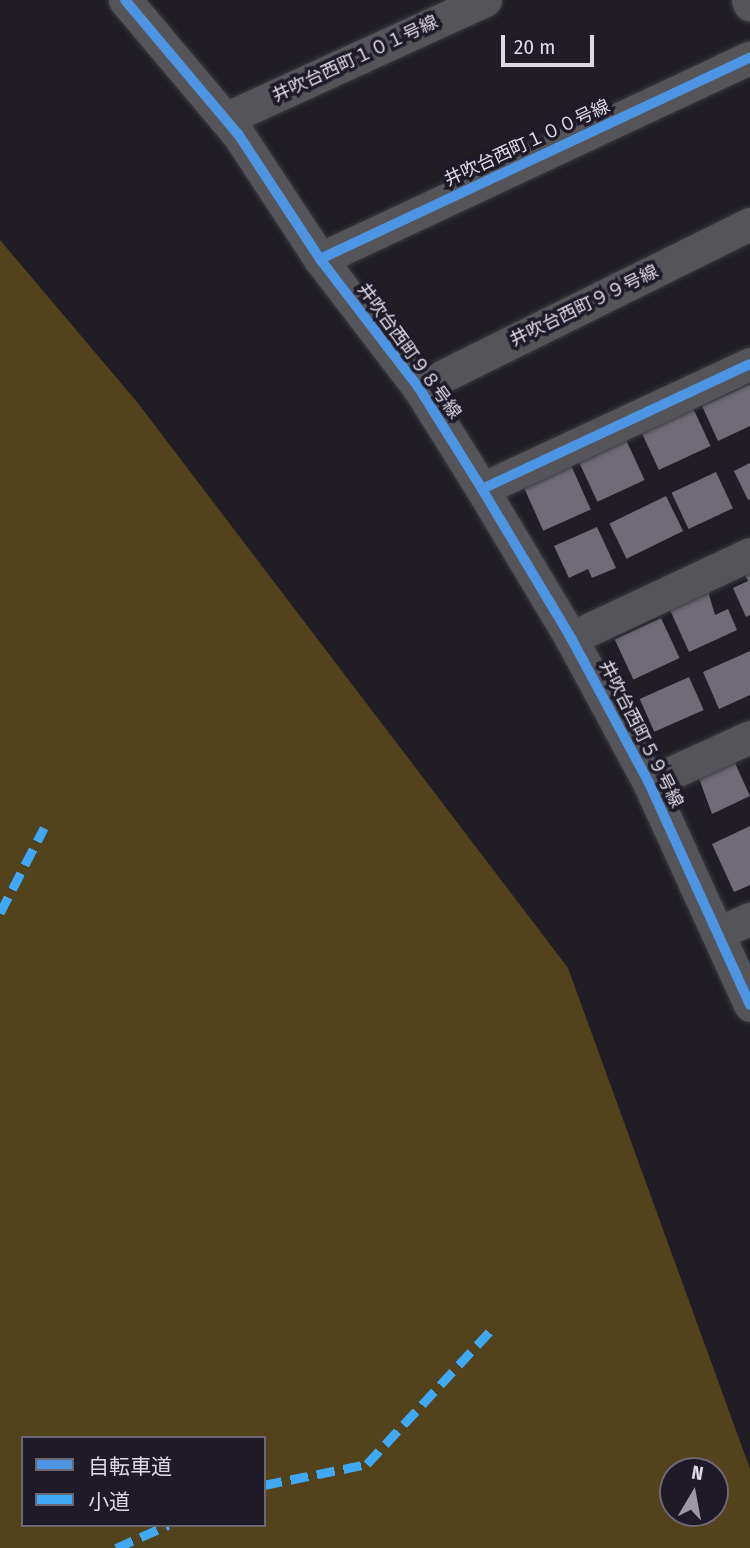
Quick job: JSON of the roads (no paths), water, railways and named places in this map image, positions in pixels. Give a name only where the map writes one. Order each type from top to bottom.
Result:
[{"type":"street","name":"井吹台西町９８号線","points":[[127,0],[225,119],[320,260],[419,388],[482,489]]},
{"type":"street","name":"井吹台西町１０１号線","points":[[225,119],[485,0]]},
{"type":"street","points":[[748,0],[750,5]]},
{"type":"street","name":"井吹台西町１００号線","points":[[320,260],[750,58]]},
{"type":"street","name":"井吹台西町９９号線","points":[[419,388],[750,223]]},
{"type":"street","points":[[482,489],[750,364]]},
{"type":"street","name":"井吹台西町５９号線","points":[[482,489],[571,638],[649,783],[750,1005]]},
{"type":"street","points":[[571,638],[750,554]]},
{"type":"street","points":[[649,783],[750,737]]},
{"type":"street","points":[[718,933],[750,919]]}]
